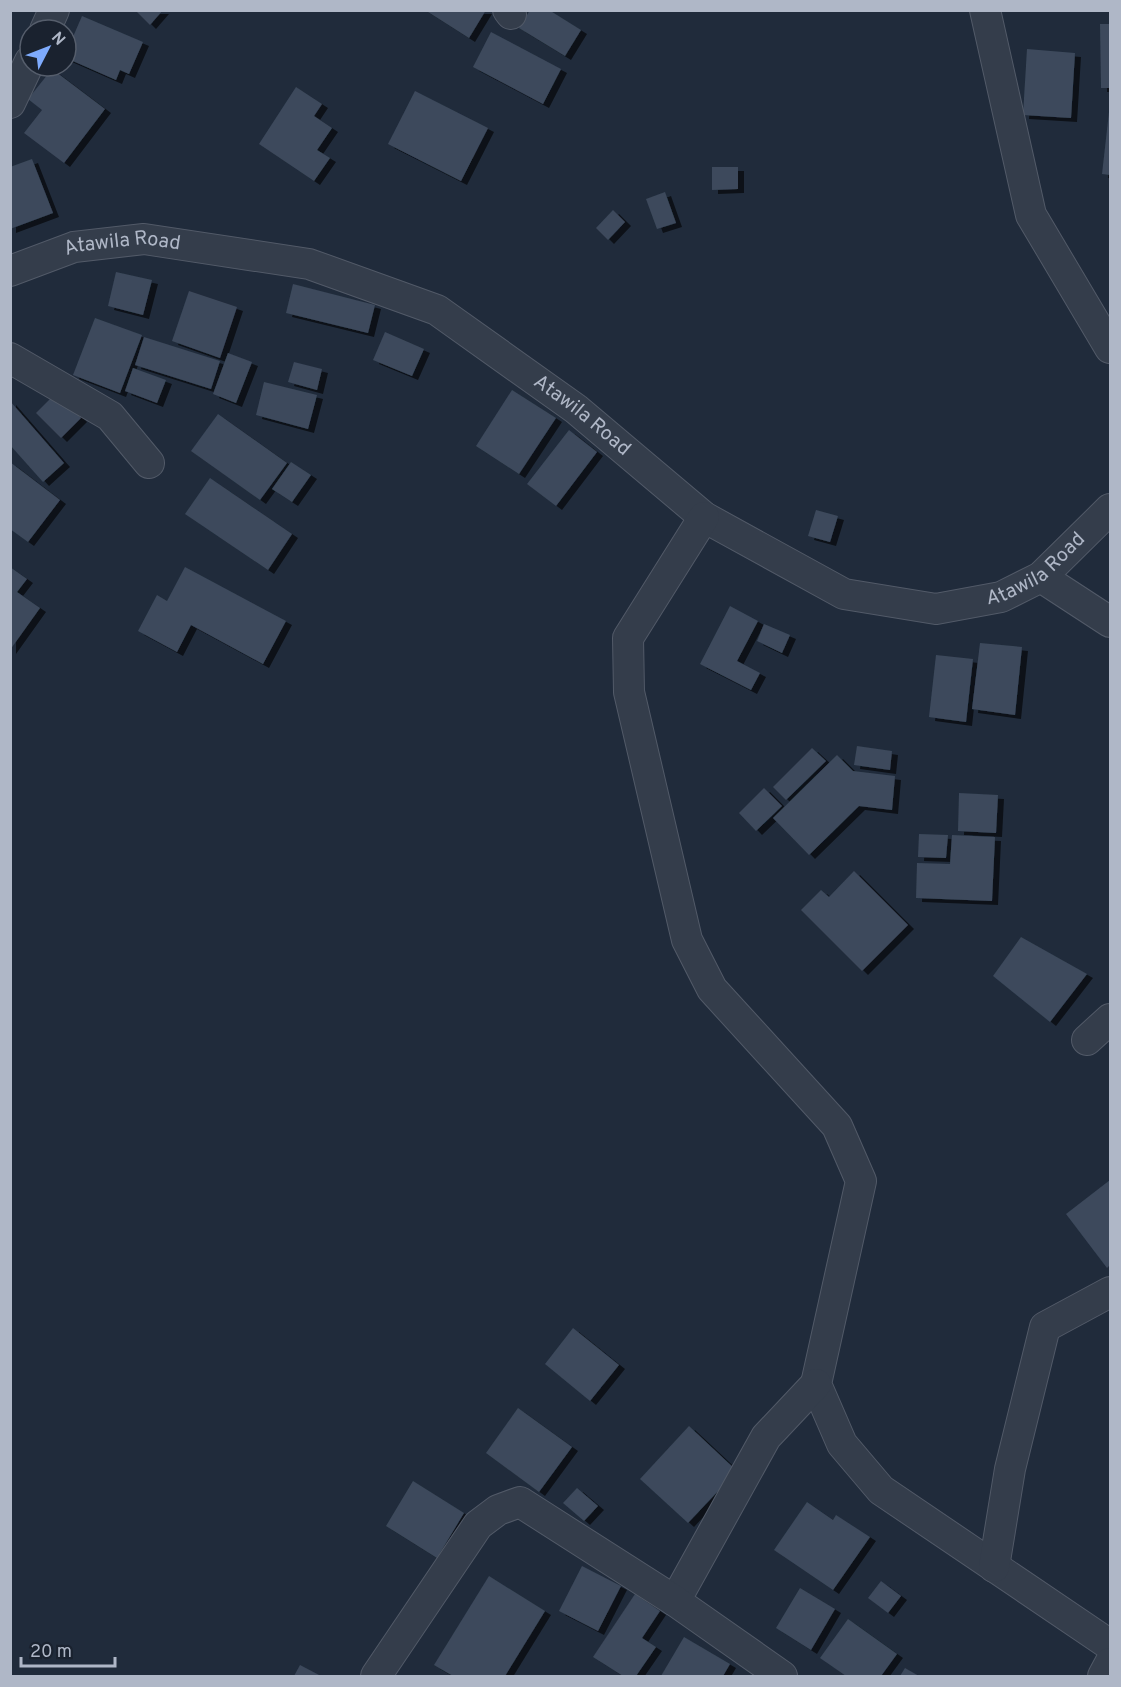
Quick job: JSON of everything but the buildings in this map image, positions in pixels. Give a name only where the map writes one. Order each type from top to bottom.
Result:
[{"type":"street","points":[[985,10],[1031,215],[1110,348]]},
{"type":"street","points":[[10,103],[22,78]]},
{"type":"street","name":"Atawila Road","points":[[10,271],[74,248],[144,238],[309,264],[437,310],[576,409],[704,518],[844,594],[936,609],[1001,597],[1041,578],[1110,509]]},
{"type":"street","points":[[10,358],[110,416],[149,463]]},
{"type":"street","points":[[675,1601],[766,1437],[816,1384],[861,1181],[837,1126],[712,989],[687,940],[629,692],[628,638],[704,518]]},
{"type":"street","points":[[1041,578],[1110,622]]},
{"type":"street","points":[[1087,1040],[1110,1019]]},
{"type":"street","points":[[994,1567],[1010,1469],[1045,1327],[1110,1292]]},
{"type":"street","points":[[816,1384],[842,1444],[881,1490],[1110,1645]]},
{"type":"street","points":[[383,1674],[478,1525],[498,1510],[520,1502],[675,1601],[782,1677]]},
{"type":"street","points":[[1103,1677],[1110,1663]]}]
